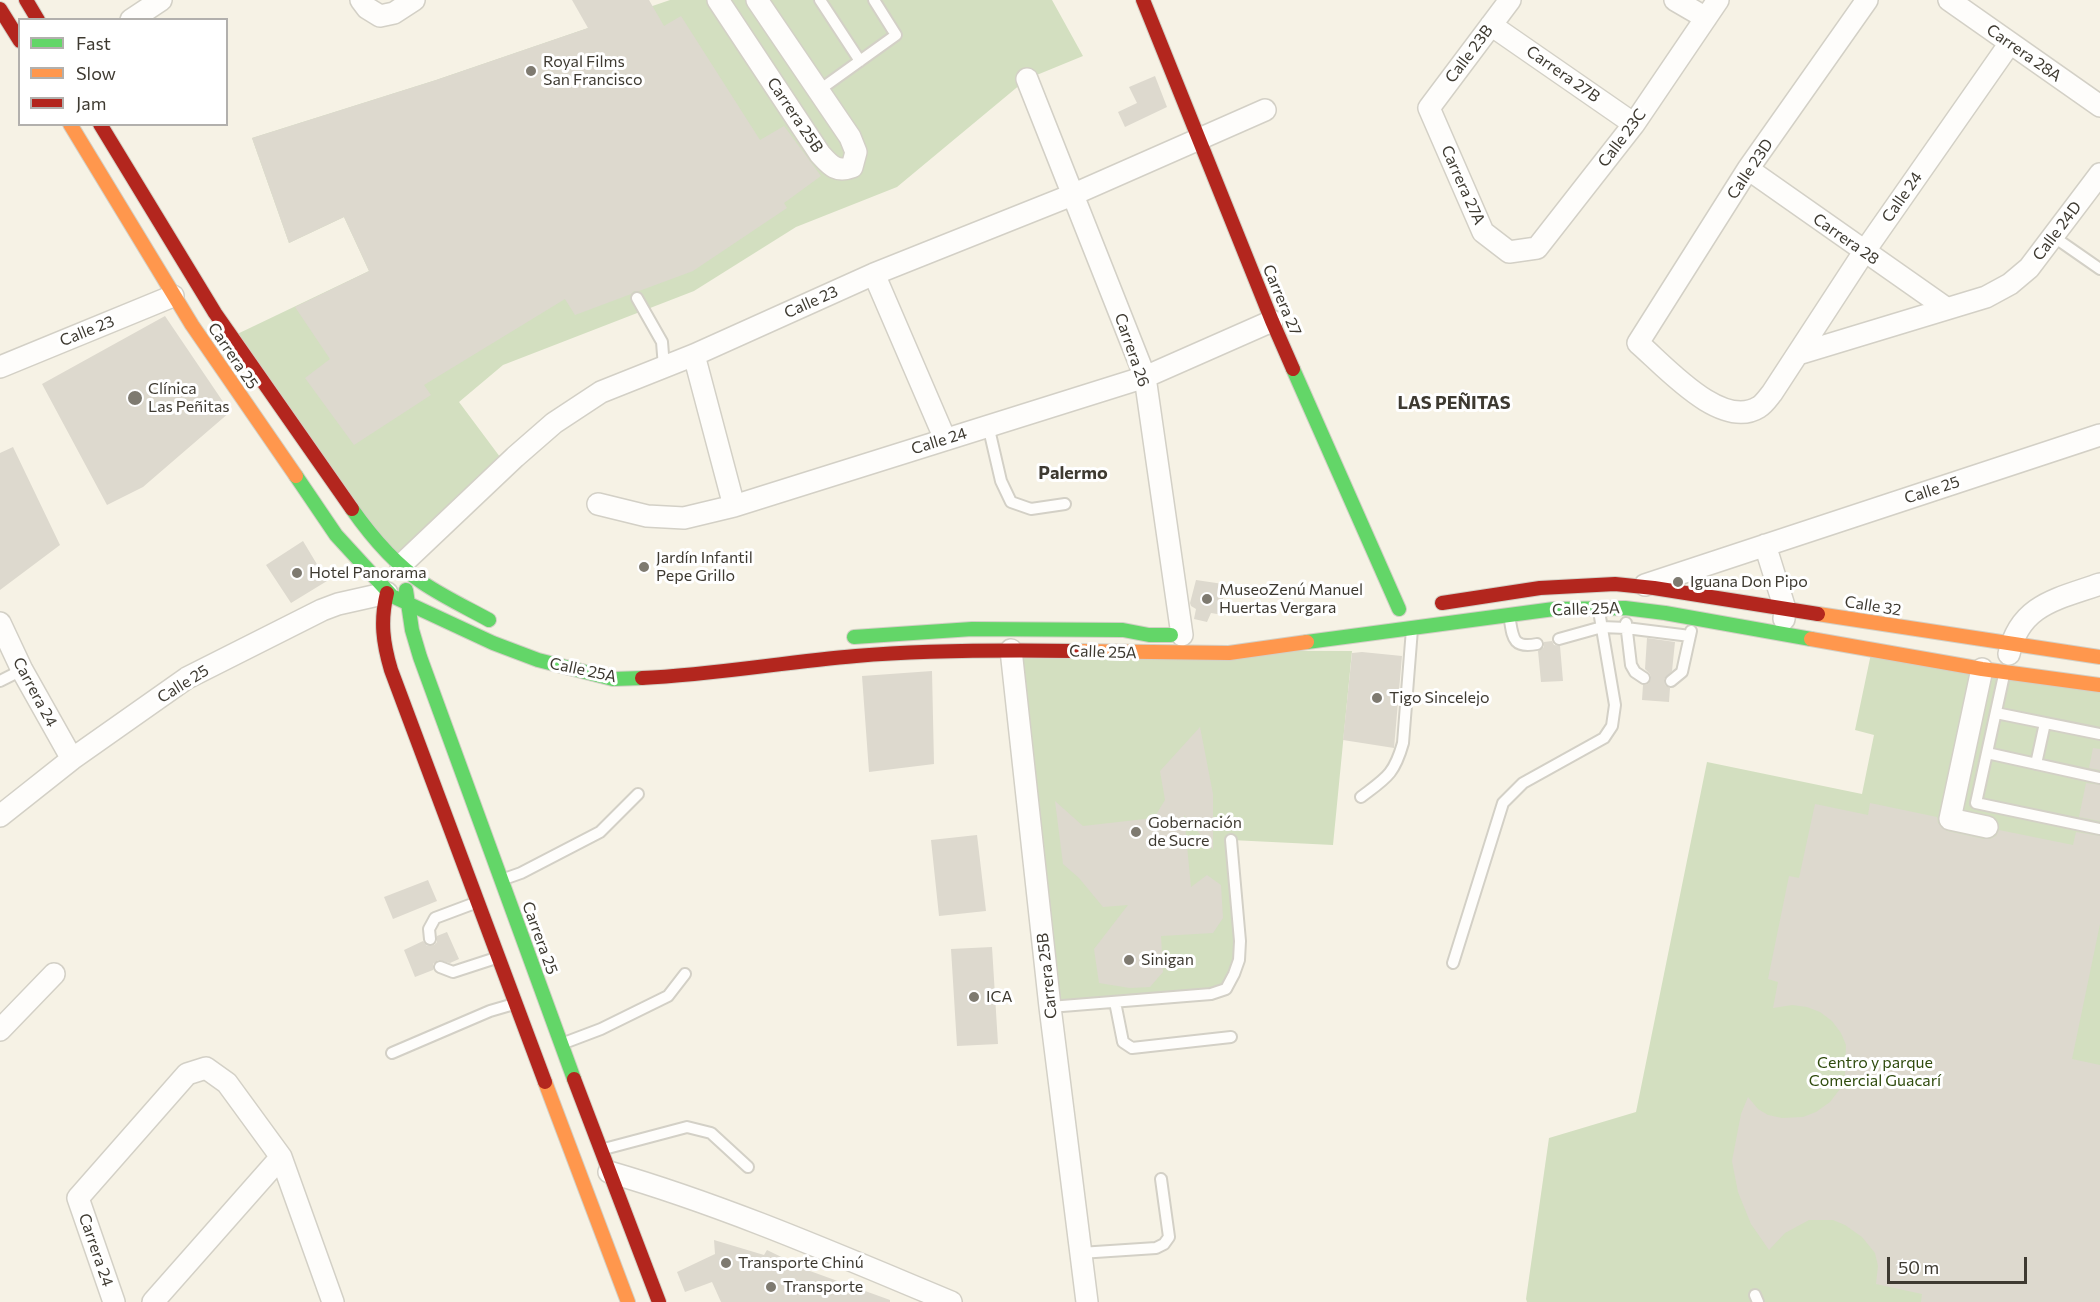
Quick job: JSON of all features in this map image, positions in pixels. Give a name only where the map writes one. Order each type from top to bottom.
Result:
[{"type":"main road","points":[[26,0],[37,18]]},
{"type":"main road","name":"Carrera 27","points":[[1143,0],[1272,321],[1399,609]]},
{"type":"main road","points":[[0,9],[10,33]]},
{"type":"main road","name":"Carrera 25","points":[[71,126],[173,296],[336,535],[401,597],[420,657],[561,1044],[659,1302]]},
{"type":"main road","name":"Carrera 25","points":[[101,126],[215,313],[331,481],[364,525],[401,565]]},
{"type":"main road","points":[[401,565],[442,596],[500,625]]},
{"type":"main road","points":[[401,565],[401,597]]},
{"type":"main road","name":"Calle 25A","points":[[1433,604],[1546,588],[1614,584],[1641,586]]},
{"type":"main road","name":"Calle 32","points":[[1641,586],[2100,657]]},
{"type":"main road","points":[[442,596],[401,597],[382,610],[381,640],[628,1302]]},
{"type":"main road","name":"Calle 25A","points":[[401,597],[493,643],[538,660],[613,679],[680,676],[856,656],[1011,650],[1229,653],[1554,609],[1598,607],[1625,608],[1783,633]]},
{"type":"main road","name":"Calle 25A","points":[[845,638],[972,629],[1123,630],[1149,635],[1187,635]]},
{"type":"main road","points":[[1783,633],[1982,669],[2100,685]]},
{"type":"main road","points":[[1011,650],[1010,644],[1018,639],[1123,639],[1149,635]]},
{"type":"street","points":[[134,18],[161,0]]},
{"type":"street","points":[[362,0],[367,8],[380,16],[394,13],[414,0]]},
{"type":"street","name":"Carrera 25B","points":[[718,0],[820,154],[831,166],[842,171],[852,167],[856,152],[854,145],[758,0]]},
{"type":"street","name":"Calle 23B","points":[[1429,108],[1510,0]]},
{"type":"street","points":[[1676,0],[1706,18]]},
{"type":"street","name":"Calle 23C","points":[[1509,252],[1537,248],[1634,124],[1718,0]]},
{"type":"street","name":"Calle 23D","points":[[1638,343],[1748,169],[1867,0]]},
{"type":"street","name":"Carrera 28A","points":[[1949,0],[2100,106]]},
{"type":"street","name":"Carrera 27B","points":[[1491,25],[1634,124]]},
{"type":"street","name":"Calle 24","points":[[1638,343],[1701,399],[1721,409],[1745,412],[1759,407],[1772,393],[1864,252],[2010,43]]},
{"type":"street","name":"Carrera 26","points":[[1027,79],[1145,377],[1187,635]]},
{"type":"street","name":"Carrera 27A","points":[[1429,108],[1483,232],[1509,252]]},
{"type":"street","name":"Calle 23","points":[[401,565],[554,423],[601,392],[694,355],[874,274],[1072,195],[1265,110]]},
{"type":"street","name":"Carrera 28","points":[[1748,169],[1946,308]]},
{"type":"street","name":"Calle 24D","points":[[1798,354],[1986,297],[2010,284],[2029,268],[2100,174]]},
{"type":"street","points":[[874,274],[945,439]]},
{"type":"street","name":"Calle 23","points":[[0,367],[173,296]]},
{"type":"street","name":"Calle 24","points":[[598,504],[647,516],[684,518],[734,506],[1145,377],[1272,321]]},
{"type":"street","points":[[694,355],[734,506]]},
{"type":"street","name":"Calle 25","points":[[1641,586],[2100,435]]},
{"type":"street","points":[[1765,545],[1785,609],[1783,633]]},
{"type":"street","points":[[2004,672],[2011,645],[2022,621],[2031,612],[2100,584]]},
{"type":"street","name":"Calle 25","points":[[0,816],[72,759],[187,678],[322,610],[338,604],[401,597]]},
{"type":"street","name":"Carrera 24","points":[[0,623],[22,669],[72,759]]},
{"type":"street","name":"Carrera 25B","points":[[1011,650],[1050,1007],[1087,1302]]},
{"type":"street","points":[[1982,669],[1950,819],[1988,827]]},
{"type":"street","points":[[0,1030],[54,974]]},
{"type":"street","name":"Carrera 24","points":[[114,1302],[78,1198],[187,1074],[206,1068],[227,1083],[281,1157]]},
{"type":"street","points":[[153,1302],[281,1157],[333,1302]]},
{"type":"street","points":[[609,1172],[745,1219],[951,1302]]},
{"type":"lane","points":[[820,0],[860,61]]},
{"type":"lane","points":[[818,91],[896,35],[874,0]]},
{"type":"lane","points":[[2054,237],[2100,269]]},
{"type":"lane","points":[[637,298],[662,342],[664,367]]},
{"type":"lane","points":[[988,425],[1001,481],[1011,502],[1031,509],[1065,504]]},
{"type":"lane","points":[[1453,963],[1503,803],[1522,783],[1604,738],[1612,726],[1615,705],[1598,607]]},
{"type":"lane","points":[[1625,608],[1631,665],[1635,672],[1644,678]]},
{"type":"lane","points":[[1509,615],[1513,639],[1519,645],[1537,644]]},
{"type":"lane","points":[[1671,681],[1682,672],[1692,618]]},
{"type":"lane","points":[[1361,797],[1392,774],[1399,759],[1403,744],[1412,627]]},
{"type":"lane","points":[[1559,639],[1602,627],[1690,636]]},
{"type":"lane","points":[[0,681],[22,669]]},
{"type":"lane","points":[[2004,672],[1976,802],[2100,829]]},
{"type":"lane","points":[[1996,713],[2100,734]]},
{"type":"lane","points":[[2036,764],[2045,723]]},
{"type":"lane","points":[[1988,753],[2100,778]]},
{"type":"lane","points":[[501,879],[521,873],[600,832],[638,794]]},
{"type":"lane","points":[[1050,1007],[1211,994],[1226,989],[1239,960],[1240,941],[1231,840]]},
{"type":"lane","points":[[430,939],[429,929],[435,918],[478,902]]},
{"type":"lane","points":[[440,967],[453,972],[499,957]]},
{"type":"lane","points":[[561,1044],[601,1029],[668,996],[685,974]]},
{"type":"lane","points":[[1115,1002],[1123,1042],[1131,1048],[1232,1037]]},
{"type":"lane","points":[[392,1053],[490,1011],[516,1003]]},
{"type":"lane","points":[[601,1150],[687,1127],[711,1133],[748,1167]]},
{"type":"lane","points":[[1080,1253],[1156,1248],[1164,1244],[1169,1237],[1161,1179]]},
{"type":"green space","points":[[670,0],[1052,0],[1083,56],[1027,79],[897,187],[796,227],[694,291],[503,365],[459,402],[506,465],[401,565],[231,337],[369,271],[344,217],[289,243],[252,138],[436,80]]},
{"type":"green space","name":"Centro y parque Comercial Guacarí","points":[[1872,649],[2100,685],[2100,1302],[1527,1302],[1549,1138],[1636,1112],[1707,762],[1862,794],[1874,735],[1855,730]]},
{"type":"green space","points":[[1011,650],[1352,651],[1333,845],[1231,840],[1240,941],[1226,989],[1050,1007]]},
{"type":"building","points":[[572,0],[649,0],[664,26],[681,16],[760,140],[784,126],[821,176],[784,203],[787,208],[693,271],[634,291],[575,315],[565,299],[424,385],[431,395],[354,445],[305,378],[330,359],[295,307],[369,271],[344,217],[289,243],[252,138],[436,80],[588,28]]},
{"type":"building","points":[[1155,76],[1167,107],[1125,127],[1118,112],[1137,103],[1129,87]]},
{"type":"building","name":"Clínica Las Peñitas","points":[[165,316],[230,412],[143,487],[107,505],[42,384]]},
{"type":"building","points":[[13,447],[60,545],[0,590],[0,453]]},
{"type":"building","name":"Hotel Panorama","points":[[303,541],[327,581],[291,603],[266,565]]},
{"type":"building","name":"MuseoZenú Manuel Huertas Vergara","points":[[1196,580],[1223,584],[1223,615],[1211,613],[1207,622],[1194,619],[1196,609],[1190,603]]},
{"type":"building","points":[[1647,638],[1675,642],[1672,671],[1664,679],[1665,685],[1670,688],[1669,702],[1642,700],[1643,685],[1648,684],[1651,679],[1645,669]]},
{"type":"building","points":[[1552,641],[1554,645],[1560,646],[1563,681],[1541,682],[1538,651],[1544,647],[1544,642]]},
{"type":"building","name":"Tigo Sincelejo","points":[[1352,653],[1402,656],[1394,748],[1343,740]]},
{"type":"building","points":[[932,671],[934,764],[869,772],[862,676]]},
{"type":"building","name":"Gobernación de Sucre","points":[[1200,727],[1213,794],[1213,850],[1184,815],[1191,887],[1207,875],[1221,885],[1223,918],[1213,933],[1161,936],[1163,972],[1150,987],[1130,988],[1099,983],[1094,949],[1128,905],[1103,907],[1079,878],[1063,864],[1055,801],[1083,826],[1154,818],[1165,800],[1160,771]]},
{"type":"building","points":[[2093,748],[2100,749],[2100,770],[2089,768]]},
{"type":"building","points":[[2086,783],[2100,785],[2100,821],[2079,817]]},
{"type":"building","points":[[1870,803],[1937,817],[1938,823],[1947,831],[1984,839],[1996,836],[1999,830],[2073,845],[2076,832],[2100,836],[2100,924],[2072,1059],[2100,1065],[2100,1302],[1921,1302],[1922,1294],[1876,1284],[1878,1266],[1875,1253],[1862,1237],[1845,1225],[1833,1220],[1809,1220],[1785,1233],[1769,1250],[1751,1224],[1738,1192],[1732,1161],[1741,1114],[1748,1097],[1758,1109],[1768,1115],[1782,1118],[1803,1117],[1816,1112],[1830,1102],[1843,1085],[1845,1077],[1846,1045],[1832,1021],[1820,1012],[1807,1007],[1792,1005],[1773,1008],[1778,982],[1768,979],[1789,876],[1799,878],[1815,804],[1868,815]]},
{"type":"building","points":[[977,835],[986,911],[939,916],[931,840]]},
{"type":"building","points":[[428,880],[437,901],[393,919],[384,897]]},
{"type":"building","points":[[447,932],[459,959],[450,963],[438,960],[433,964],[433,970],[415,977],[404,950],[423,941],[427,946],[434,945],[437,942],[437,936]]},
{"type":"building","name":"ICA","points":[[992,947],[998,1044],[957,1046],[951,949]]},
{"type":"building","points":[[714,1240],[764,1255],[767,1250],[810,1271],[890,1300],[890,1302],[721,1302],[712,1282],[685,1292],[677,1272],[715,1254]]},
{"type":"traffic: fast","points":[[1293,369],[1399,609]]},
{"type":"traffic: fast","points":[[296,476],[336,535],[392,596],[493,643],[538,660],[613,679],[642,678]]},
{"type":"traffic: fast","points":[[352,509],[384,549],[403,568],[439,593],[489,620]]},
{"type":"traffic: fast","points":[[406,590],[412,630],[420,657],[574,1079]]},
{"type":"traffic: fast","points":[[1307,642],[1554,609],[1625,608],[1811,639]]},
{"type":"traffic: fast","points":[[854,637],[972,629],[1123,630],[1149,635],[1171,635]]},
{"type":"traffic: slow","points":[[71,126],[192,325],[296,476]]},
{"type":"traffic: slow","points":[[1818,614],[2100,657]]},
{"type":"traffic: slow","points":[[1811,639],[1982,669],[2100,685]]},
{"type":"traffic: slow","points":[[1075,651],[1229,653],[1307,642]]},
{"type":"traffic: slow","points":[[545,1082],[628,1302]]},
{"type":"traffic: jam","points":[[26,0],[37,18]]},
{"type":"traffic: jam","points":[[1143,0],[1293,369]]},
{"type":"traffic: jam","points":[[0,9],[18,38]]},
{"type":"traffic: jam","points":[[101,126],[215,313],[352,509]]},
{"type":"traffic: jam","points":[[1442,603],[1540,588],[1615,584],[1818,614]]},
{"type":"traffic: jam","points":[[387,593],[383,632],[391,670],[545,1082]]},
{"type":"traffic: jam","points":[[642,678],[883,654],[1075,651]]},
{"type":"traffic: jam","points":[[574,1079],[659,1302]]},
{"type":"place","name":"Royal Films San Francisco","points":[[531,71]]},
{"type":"place","name":"Clínica Las Peñitas","points":[[135,398]]},
{"type":"place","name":"Jardín Infantil Pepe Grillo","points":[[644,567]]},
{"type":"place","name":"Hotel Panorama","points":[[297,573]]},
{"type":"place","name":"Iguana Don Pipo","points":[[1678,582]]},
{"type":"place","name":"MuseoZenú Manuel Huertas Vergara","points":[[1207,599]]},
{"type":"place","name":"Tigo Sincelejo","points":[[1377,698]]},
{"type":"place","name":"Gobernación de Sucre","points":[[1136,832]]},
{"type":"place","name":"Sinigan","points":[[1129,960]]},
{"type":"place","name":"ICA","points":[[974,997]]},
{"type":"place","name":"Transporte Chinú","points":[[726,1263]]},
{"type":"place","name":"Transporte","points":[[771,1287]]},
{"type":"district","name":"LAS PEÑITAS","points":[[1454,403]]},
{"type":"district","name":"Palermo","points":[[1073,473]]}]
